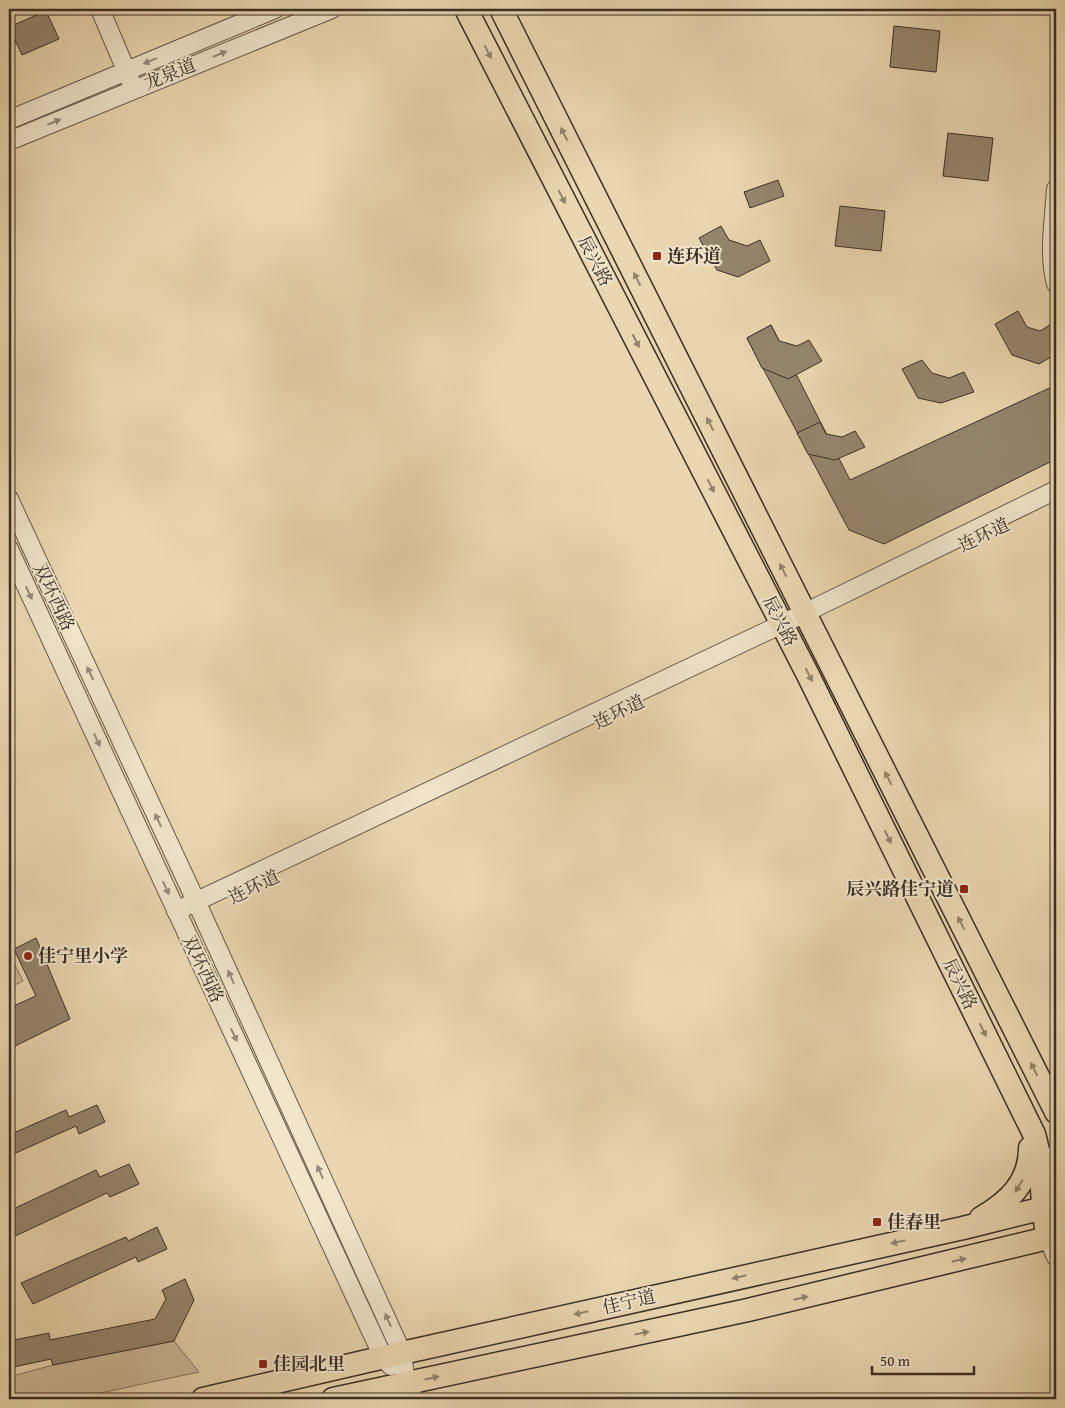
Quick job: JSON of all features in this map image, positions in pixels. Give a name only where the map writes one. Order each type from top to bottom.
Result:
[{"type":"main road","name":"辰兴路","points":[[466,9],[784,628],[1028,1122],[1048,1168],[1055,1239]]},
{"type":"main road","name":"辰兴路","points":[[501,9],[1056,1112]]},
{"type":"main road","points":[[963,1228],[1006,1202],[1020,1185],[1029,1163],[1028,1122]]},
{"type":"main road","name":"佳宁道","points":[[203,1399],[963,1228],[1053,1205]]},
{"type":"main road","name":"佳宁道","points":[[333,1399],[410,1391],[1055,1239]]},
{"type":"street","points":[[100,9],[134,89]]},
{"type":"street","name":"龙泉道","points":[[9,120],[276,9]]},
{"type":"street","name":"龙泉道","points":[[9,141],[332,9]]},
{"type":"street","points":[[1056,189],[1053,251],[1056,284]]},
{"type":"street","points":[[807,617],[1056,490]]},
{"type":"street","name":"双环西路","points":[[9,499],[199,906],[393,1355]]},
{"type":"street","name":"连环道","points":[[178,916],[1056,500]]},
{"type":"street","name":"双环西路","points":[[9,549],[178,916],[393,1355]]},
{"type":"street","points":[[1048,1168],[1056,1153]]},
{"type":"street","points":[[393,1355],[410,1391]]},
{"type":"shaded area","points":[[9,956],[23,981],[9,988]]},
{"type":"shaded area","points":[[174,1341],[199,1372],[72,1399],[9,1399],[9,1377],[53,1365]]},
{"type":"building","points":[[9,9],[21,9],[9,14]]},
{"type":"building","points":[[46,11],[59,39],[22,55],[9,27]]},
{"type":"building","points":[[894,26],[940,31],[936,72],[890,67]]},
{"type":"building","points":[[948,133],[993,138],[988,181],[943,176]]},
{"type":"building","points":[[778,180],[784,196],[750,208],[744,192]]},
{"type":"building","points":[[840,206],[885,211],[881,251],[835,246]]},
{"type":"building","points":[[721,226],[729,240],[747,246],[760,240],[770,261],[738,277],[717,270],[699,238]]},
{"type":"building","points":[[1018,311],[1027,327],[1040,331],[1053,323],[1056,328],[1056,354],[1039,364],[1012,355],[995,324]]},
{"type":"building","points":[[771,325],[850,480],[1056,385],[1056,459],[884,544],[849,530],[747,338]]},
{"type":"building","points":[[771,325],[779,341],[797,346],[809,340],[822,361],[788,379],[762,368],[747,338]]},
{"type":"building","points":[[922,360],[932,373],[949,378],[964,372],[974,392],[941,403],[918,398],[902,369]]},
{"type":"building","points":[[820,422],[826,434],[842,437],[855,431],[865,447],[835,460],[808,454],[797,433]]},
{"type":"building","points":[[36,938],[70,1019],[9,1049],[9,1008],[36,996],[14,949]]},
{"type":"building","points":[[97,1105],[105,1122],[79,1134],[76,1126],[9,1156],[9,1135],[66,1110],[69,1117]]},
{"type":"building","points":[[129,1164],[139,1184],[110,1197],[107,1193],[9,1239],[9,1211],[96,1170],[100,1177]]},
{"type":"building","points":[[157,1227],[167,1249],[138,1262],[136,1257],[33,1304],[21,1283],[126,1237],[128,1241]]},
{"type":"building","points":[[185,1279],[194,1300],[174,1341],[53,1365],[51,1359],[9,1368],[9,1341],[49,1333],[50,1340],[155,1319],[166,1299],[162,1290]]},
{"type":"place","name":"连环道","points":[[657,256]]},
{"type":"place","name":"辰兴路佳宁道","points":[[964,889]]},
{"type":"place","name":"佳宁里小学","points":[[28,956]]},
{"type":"place","name":"佳春里","points":[[877,1222]]},
{"type":"place","name":"佳园北里","points":[[263,1364]]}]
